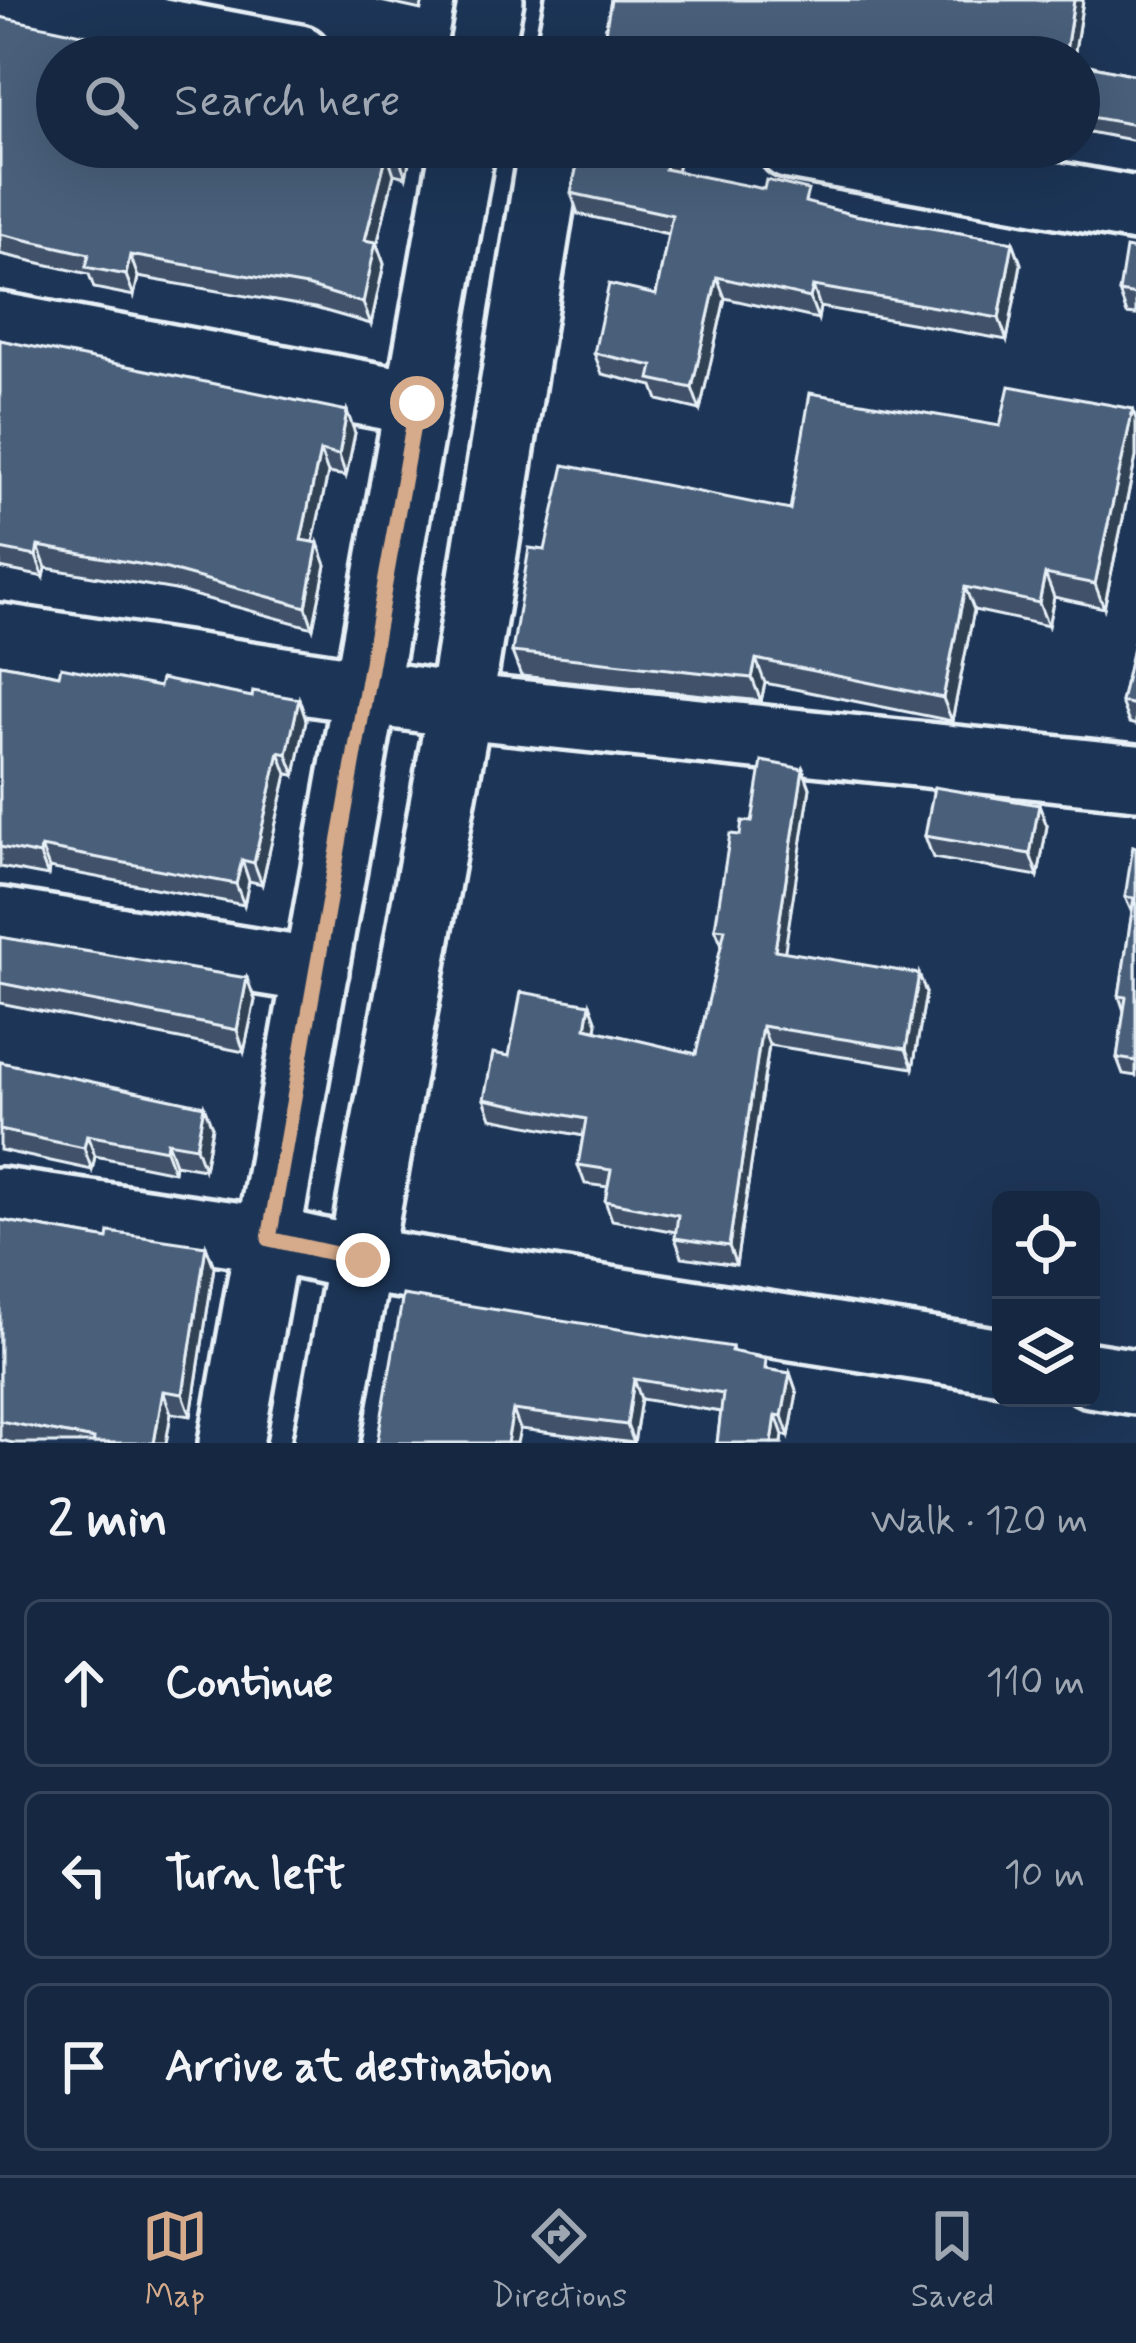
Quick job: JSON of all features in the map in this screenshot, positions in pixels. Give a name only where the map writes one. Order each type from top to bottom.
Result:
[{"type":"street","points":[[0,0],[189,36]]},
{"type":"street","points":[[484,36],[491,0]]},
{"type":"street","points":[[571,36],[578,0]]},
{"type":"street","points":[[231,1443],[459,168]]},
{"type":"street","points":[[326,1443],[363,1260],[460,706],[548,168]]},
{"type":"street","points":[[909,168],[1136,208]]},
{"type":"street","points":[[0,325],[417,403]]},
{"type":"street","points":[[0,636],[460,706],[1136,777]]},
{"type":"street","points":[[0,920],[316,971]]},
{"type":"street","points":[[0,1200],[269,1239],[363,1260],[992,1359]]},
{"type":"street","points":[[1100,1376],[1136,1382]]},
{"type":"building","points":[[611,0],[1074,0],[1068,36],[604,36]]},
{"type":"building","points":[[0,17],[91,36],[36,36],[36,168],[383,168],[365,240],[376,242],[363,303],[307,286],[130,255],[126,275],[86,267],[89,254],[0,234]]},
{"type":"building","points":[[1100,67],[1136,75],[1136,125],[1100,119]]},
{"type":"building","points":[[576,168],[665,168],[764,189],[766,180],[808,190],[805,202],[854,215],[1013,242],[999,318],[813,286],[810,298],[717,277],[692,388],[650,379],[653,366],[594,353],[609,284],[656,295],[672,215],[571,193]]},
{"type":"building","points":[[1126,248],[1136,250],[1136,295],[1119,292]]},
{"type":"building","points":[[0,340],[347,411],[339,455],[320,451],[301,540],[318,543],[306,607],[167,569],[38,546],[36,556],[0,549]]},
{"type":"building","points":[[1009,386],[1133,409],[1095,584],[1045,574],[1039,603],[965,587],[943,698],[756,659],[752,678],[512,652],[529,548],[545,550],[564,465],[790,510],[810,393],[1000,426]]},
{"type":"building","points":[[1136,644],[1136,705],[1121,702]]},
{"type":"building","points":[[0,664],[59,675],[61,667],[159,687],[161,679],[252,697],[253,691],[299,699],[287,754],[279,752],[254,863],[242,860],[236,884],[41,847],[40,855],[0,847]]},
{"type":"building","points":[[762,761],[803,769],[775,950],[919,974],[906,1049],[762,1026],[729,1246],[675,1238],[678,1215],[605,1201],[611,1170],[578,1165],[586,1119],[484,1099],[493,1053],[509,1056],[521,992],[590,1004],[586,1028],[696,1054],[725,929],[715,928],[730,834],[740,835],[742,821],[752,822]]},
{"type":"building","points":[[934,787],[1039,805],[1030,854],[925,836]]},
{"type":"building","points":[[1136,847],[1136,1061],[1117,1058],[1126,997],[1119,996],[1134,898],[1125,897]]},
{"type":"building","points":[[0,937],[247,978],[237,1030],[0,983]]},
{"type":"building","points":[[0,1062],[204,1106],[196,1147],[167,1142],[166,1150],[87,1135],[84,1148],[0,1130]]},
{"type":"building","points":[[0,1220],[108,1239],[109,1232],[206,1246],[183,1394],[163,1391],[154,1443],[93,1443],[94,1439],[0,1421]]},
{"type":"building","points":[[403,1295],[732,1347],[731,1351],[766,1359],[765,1369],[790,1373],[782,1416],[776,1415],[772,1443],[717,1443],[723,1394],[634,1379],[627,1425],[513,1410],[507,1443],[377,1443]]},
{"type":"route","points":[[363,1260],[269,1239],[417,403]]}]
